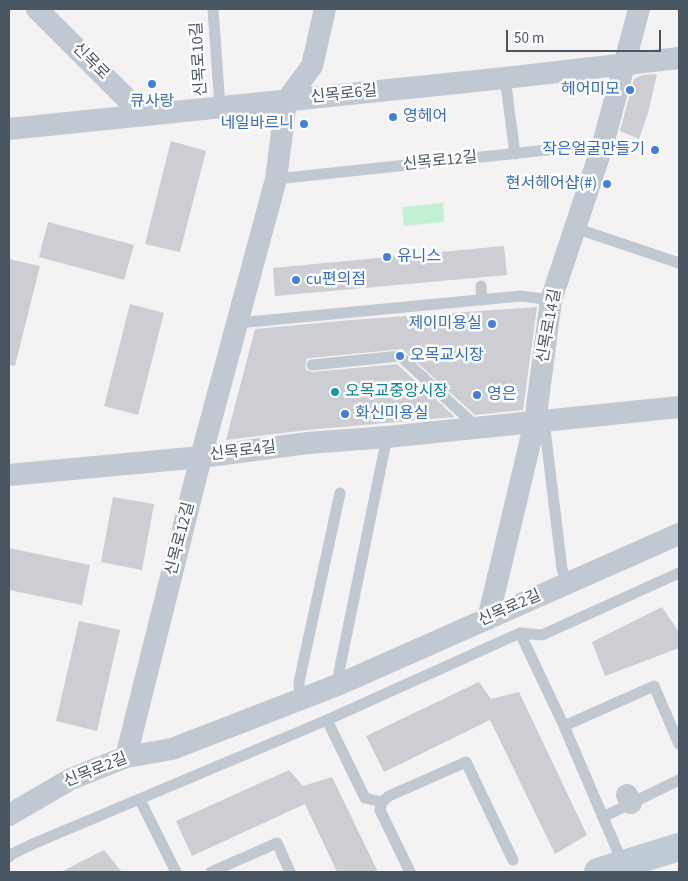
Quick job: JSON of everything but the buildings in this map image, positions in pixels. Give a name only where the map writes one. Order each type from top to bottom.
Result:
[{"type":"main road","points":[[598,872],[679,846]]},
{"type":"street","name":"신목로","points":[[38,9],[143,115]]},
{"type":"street","name":"신목로12길","points":[[126,756],[201,457],[276,179],[286,101],[312,66],[325,9]]},
{"type":"street","name":"신목로14길","points":[[488,619],[539,421],[551,300],[603,144],[639,9]]},
{"type":"street","name":"신목로6길","points":[[9,129],[505,78],[679,58]]},
{"type":"street","name":"신목로4길","points":[[9,475],[201,457],[308,443],[387,437],[679,407]]},
{"type":"street","name":"신목로2길","points":[[9,815],[71,779],[126,756],[172,749],[340,684],[679,534]]},
{"type":"lane","name":"신목로10길","points":[[213,9],[220,107]]},
{"type":"lane","points":[[505,78],[515,154]]},
{"type":"lane","name":"신목로12길","points":[[276,179],[603,144]]},
{"type":"lane","points":[[575,228],[679,263]]},
{"type":"lane","points":[[481,286],[482,300]]},
{"type":"lane","points":[[238,323],[342,309],[522,296],[551,300]]},
{"type":"lane","points":[[312,365],[400,356],[477,427]]},
{"type":"lane","points":[[539,421],[562,568],[568,584]]},
{"type":"lane","points":[[340,684],[339,672],[387,437]]},
{"type":"lane","points":[[300,699],[299,682],[340,493]]},
{"type":"lane","points":[[9,857],[35,844],[327,720],[520,632],[542,635],[679,573]]},
{"type":"lane","points":[[520,632],[564,726],[623,864]]},
{"type":"lane","points":[[564,726],[654,686],[679,744]]},
{"type":"lane","points":[[327,720],[365,798],[382,802]]},
{"type":"lane","points":[[410,872],[380,810],[382,802],[389,796],[415,791],[466,762],[513,860]]},
{"type":"lane","points":[[603,818],[629,799],[679,780]]},
{"type":"lane","points":[[140,800],[176,872]]},
{"type":"lane","points":[[211,872],[277,843],[290,872]]},
{"type":"green space","points":[[443,203],[444,222],[404,226],[402,207]]},
{"type":"place","name":"큐사랑","points":[[152,84]]},
{"type":"place","name":"헤어미모","points":[[630,90]]},
{"type":"place","name":"영헤어","points":[[393,117]]},
{"type":"place","name":"네일바르니","points":[[304,124]]},
{"type":"place","name":"작은얼굴만들기","points":[[655,150]]},
{"type":"place","name":"현서헤어샵(#)","points":[[607,184]]},
{"type":"place","name":"유니스","points":[[387,257]]},
{"type":"place","name":"cu편의점","points":[[296,280]]},
{"type":"place","name":"제이미용실","points":[[492,324]]},
{"type":"place","name":"오목교시장","points":[[400,356]]},
{"type":"place","name":"오목교중앙시장","points":[[335,392]]},
{"type":"place","name":"영은","points":[[477,395]]},
{"type":"place","name":"화신미용실","points":[[345,414]]}]
